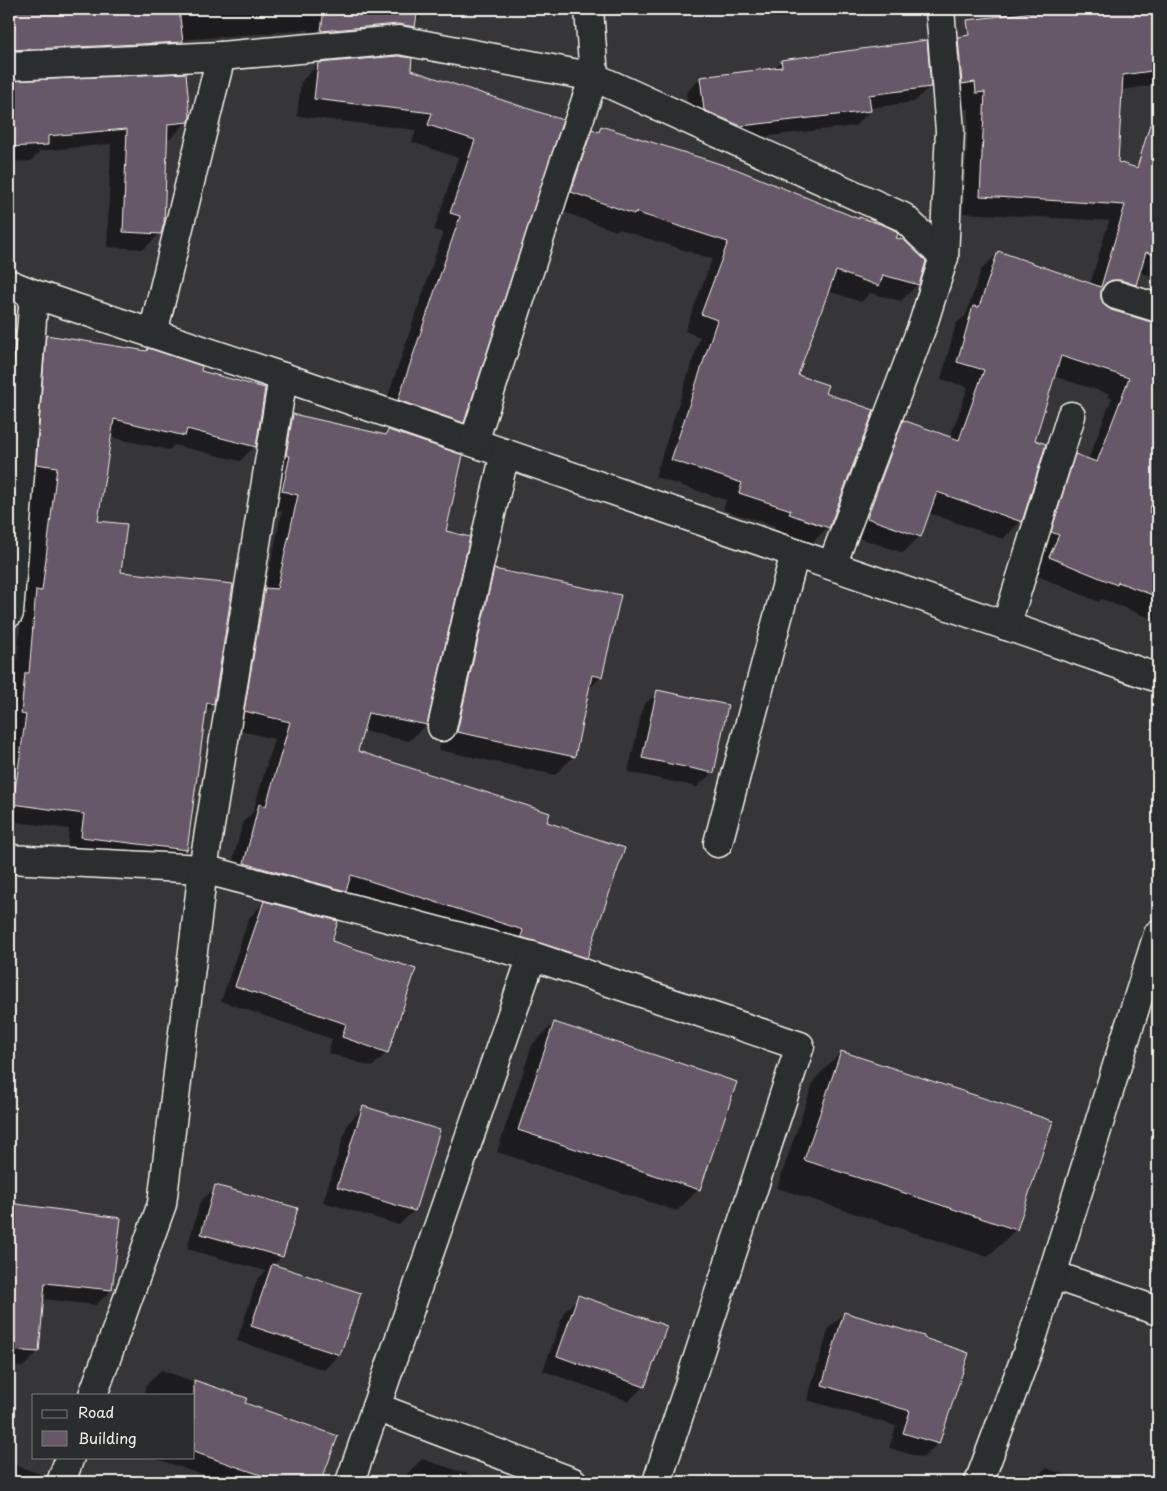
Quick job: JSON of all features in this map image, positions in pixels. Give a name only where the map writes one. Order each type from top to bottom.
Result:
[{"type":"street","points":[[474,442],[561,172],[594,77],[589,9]]},
{"type":"street","points":[[832,565],[923,324],[944,257],[950,131],[940,9]]},
{"type":"street","points":[[9,66],[221,56],[399,40],[594,77],[903,217],[944,257]]},
{"type":"street","points":[[153,333],[221,56]]},
{"type":"street","points":[[9,284],[1158,678]]},
{"type":"street","points":[[9,613],[34,294]]},
{"type":"street","points":[[1116,295],[1158,308]]},
{"type":"street","points":[[92,1394],[162,1204],[203,869],[284,377]]},
{"type":"street","points":[[1006,626],[1071,416]]},
{"type":"street","points":[[442,727],[505,453]]},
{"type":"street","points":[[718,843],[795,553]]},
{"type":"street","points":[[9,859],[203,869],[532,956],[800,1046],[657,1482]]},
{"type":"street","points":[[980,1482],[1031,1342],[1053,1275],[1158,934]]},
{"type":"street","points":[[350,1482],[532,956]]},
{"type":"street","points":[[1053,1275],[1158,1311]]},
{"type":"street","points":[[376,1407],[573,1482]]},
{"type":"street","points":[[61,1482],[70,1458]]},
{"type":"building","points":[[9,9],[179,9],[183,42],[9,50]]},
{"type":"building","points":[[324,9],[418,9],[415,27],[398,24],[321,31]]},
{"type":"building","points":[[1060,9],[1158,9],[1158,70],[1123,75],[1118,162],[1137,168],[1150,124],[1158,125],[1158,256],[1146,252],[1136,285],[1121,280],[1112,280],[1106,283],[1101,290],[1101,298],[1104,305],[1111,310],[1158,323],[1158,486],[1149,512],[1158,516],[1158,597],[1118,582],[1117,585],[1049,557],[1059,535],[1051,532],[1075,454],[1097,462],[1129,378],[1061,356],[1035,440],[1046,444],[1022,522],[937,492],[921,537],[867,518],[903,420],[959,440],[984,370],[957,362],[973,306],[979,307],[998,251],[1101,287],[1125,205],[980,196],[985,92],[976,93],[975,82],[962,84],[958,37],[969,35],[967,20]]},
{"type":"building","points":[[927,40],[931,87],[869,95],[871,111],[741,126],[704,110],[700,77],[782,67],[781,60]]},
{"type":"building","points":[[398,56],[412,58],[411,70],[563,120],[464,423],[398,400],[460,216],[450,213],[475,140],[428,125],[432,113],[314,99],[318,63]]},
{"type":"building","points":[[186,73],[190,116],[189,122],[168,124],[164,223],[161,234],[123,232],[127,129],[48,136],[48,145],[9,147],[9,81]]},
{"type":"building","points":[[601,126],[736,169],[859,219],[859,217],[886,226],[898,234],[896,238],[904,240],[926,261],[919,285],[883,275],[879,286],[836,271],[798,375],[828,385],[825,393],[874,410],[829,528],[789,514],[791,510],[739,493],[742,483],[671,460],[717,320],[701,314],[728,242],[635,212],[634,214],[571,192],[592,129],[599,132]]},
{"type":"building","points":[[9,328],[16,330],[11,383],[9,383]]},
{"type":"building","points":[[46,335],[147,351],[148,348],[202,366],[201,371],[265,388],[256,447],[187,429],[185,436],[114,419],[98,521],[127,524],[121,572],[233,584],[214,704],[207,703],[187,850],[81,837],[84,814],[13,804],[26,715],[21,714],[25,673],[29,673],[36,590],[42,591],[57,467],[36,464]]},
{"type":"building","points":[[293,414],[386,435],[388,430],[463,455],[446,531],[470,537],[427,725],[368,713],[358,751],[550,813],[547,822],[625,848],[587,958],[521,937],[523,930],[351,875],[346,891],[244,863],[259,804],[266,806],[290,722],[244,711],[265,588],[277,589],[298,495],[282,491],[290,456],[286,455]]},
{"type":"building","points":[[494,569],[621,595],[602,677],[592,675],[575,757],[457,732]]},
{"type":"building","points":[[657,690],[728,705],[714,773],[642,758]]},
{"type":"building","points":[[264,901],[338,921],[332,941],[416,969],[388,1053],[342,1037],[346,1024],[235,986]]},
{"type":"building","points":[[554,1022],[737,1082],[700,1190],[518,1130]]},
{"type":"building","points":[[841,1051],[1053,1121],[1017,1230],[804,1160]]},
{"type":"building","points":[[363,1106],[440,1130],[415,1211],[337,1187]]},
{"type":"building","points":[[215,1185],[298,1208],[283,1257],[201,1234]]},
{"type":"building","points":[[9,1203],[121,1218],[112,1290],[45,1283],[39,1352],[9,1350]]},
{"type":"building","points":[[272,1264],[361,1293],[340,1355],[251,1326]]},
{"type":"building","points":[[578,1295],[667,1326],[645,1387],[557,1356]]},
{"type":"building","points":[[844,1312],[924,1336],[924,1338],[969,1353],[939,1444],[903,1433],[910,1411],[822,1385]]},
{"type":"building","points":[[194,1380],[247,1398],[245,1403],[338,1436],[321,1482],[281,1482],[195,1452]]}]
